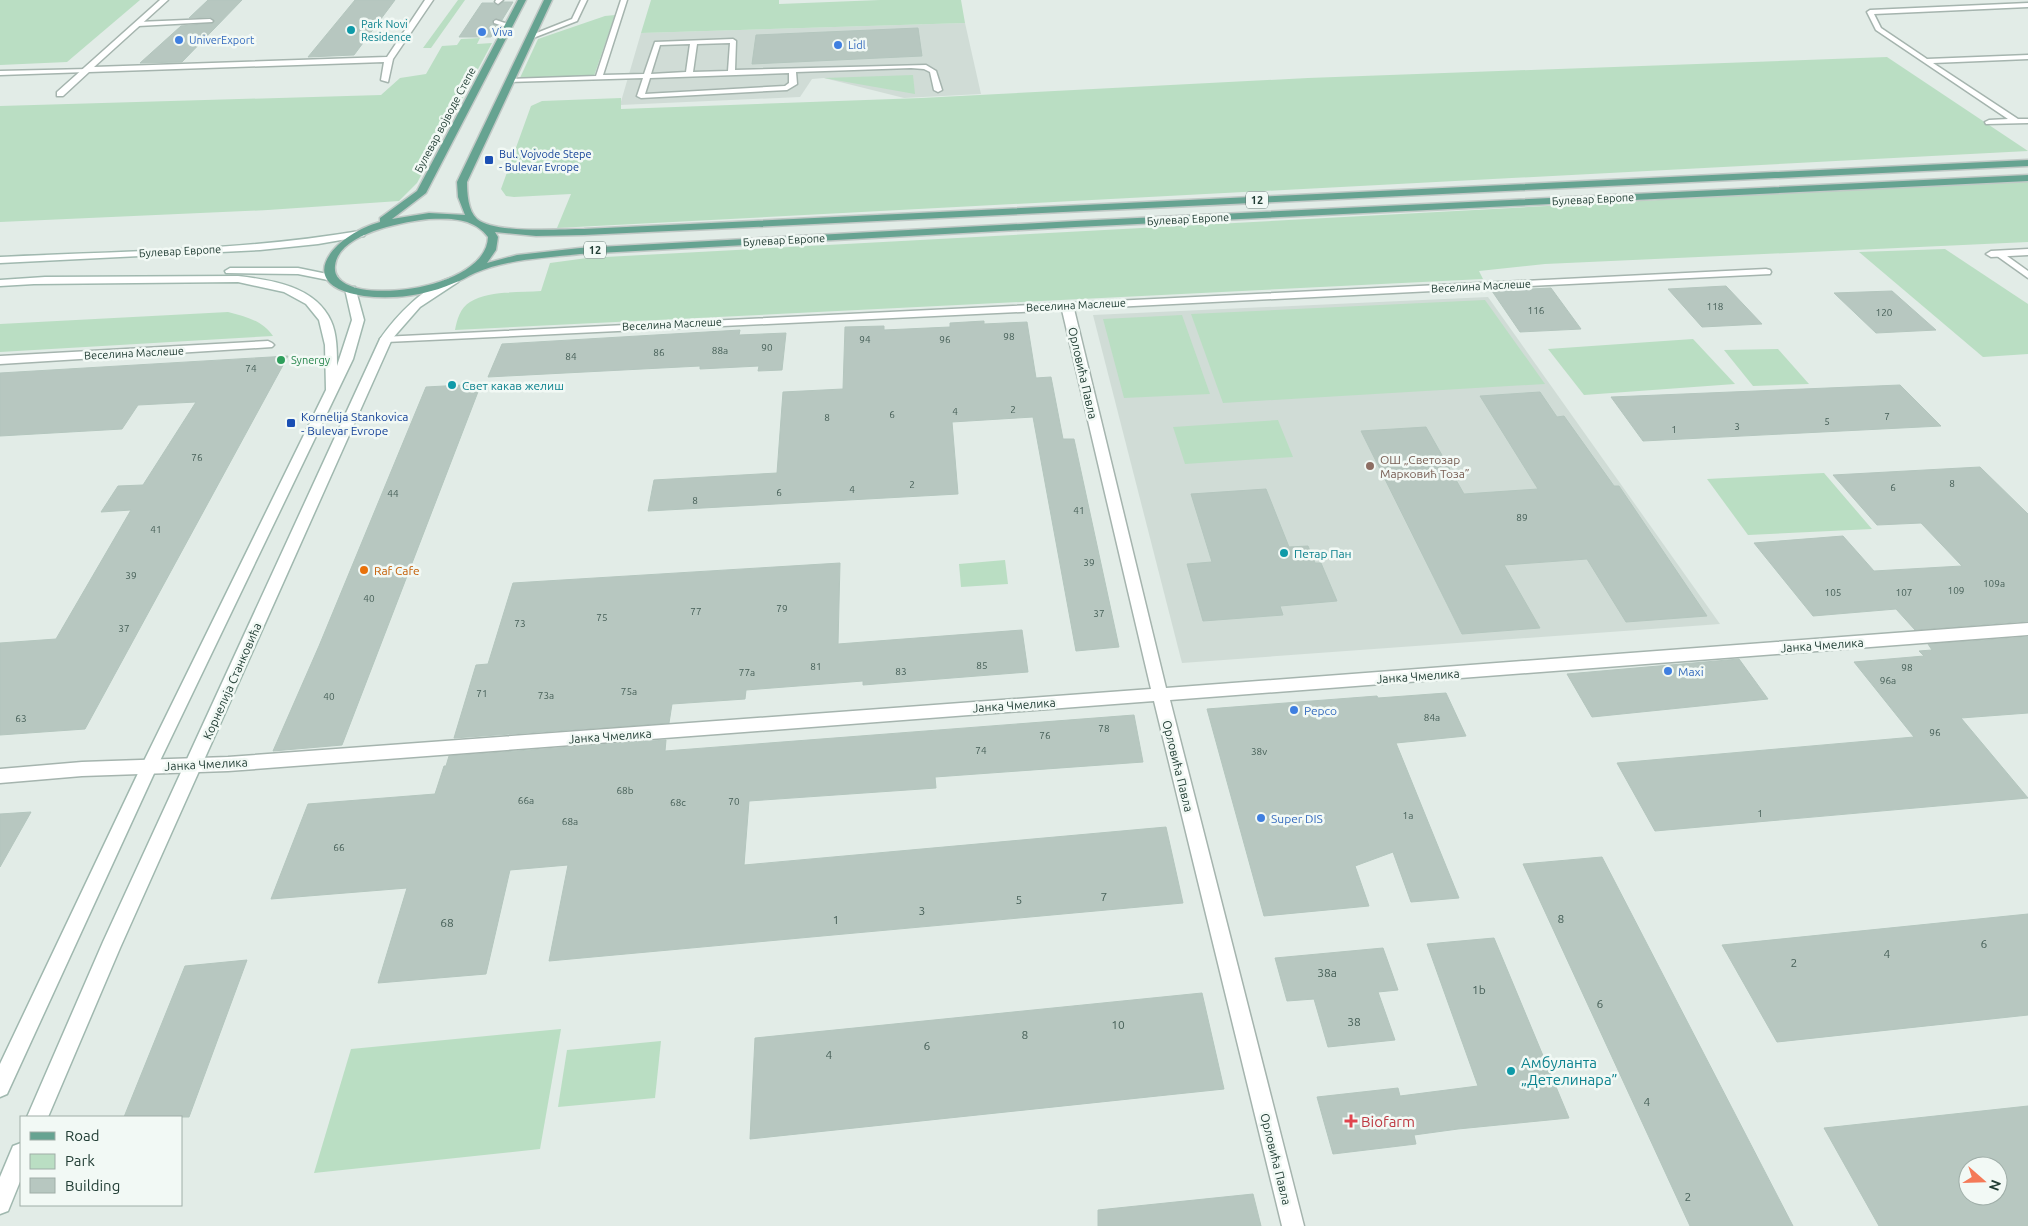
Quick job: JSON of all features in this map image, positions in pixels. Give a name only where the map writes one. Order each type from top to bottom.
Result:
[{"type":"main road","name":"Булевар војводе Степе","points":[[363,233],[400,210],[421,193],[522,0]]},
{"type":"main road","points":[[473,220],[465,206],[462,182],[548,0]]},
{"type":"main road","name":"Булевар Европе","points":[[486,228],[536,233],[584,232],[2028,163]]},
{"type":"main road","name":"Булевар Европе","points":[[467,273],[517,258],[589,251],[1105,223],[2028,178]]},
{"type":"main road","name":"12","points":[[441,215],[473,220],[486,228],[493,237],[492,248],[484,260],[467,273],[437,286],[406,292],[376,294],[351,290],[332,278],[329,267],[333,256],[344,244],[363,233],[390,222],[416,217],[441,215]]},
{"type":"street","points":[[60,94],[164,0]]},
{"type":"street","points":[[385,80],[389,59],[429,0]]},
{"type":"street","points":[[84,73],[389,59]]},
{"type":"street","name":"Булевар Европе","points":[[0,260],[260,247],[318,242],[363,233]]},
{"type":"street","points":[[1995,254],[2028,252]]},
{"type":"street","name":"Булевар Европе","points":[[0,282],[259,270],[298,271],[332,278]]},
{"type":"street","name":"Веселина Маслеше","points":[[386,339],[1766,272]]},
{"type":"street","name":"Корнелија Станковића","points":[[37,1116],[110,948],[386,339],[412,306],[429,293],[467,273]]},
{"type":"street","points":[[35,281],[238,280],[265,283],[295,293],[316,305],[326,322],[332,392]]},
{"type":"street","points":[[0,1087],[149,767],[347,359],[358,320],[351,290]]},
{"type":"street","name":"Орловића Павла","points":[[1067,305],[1160,694],[1293,1226]]},
{"type":"street","name":"Веселина Маслеше","points":[[0,360],[268,345]]},
{"type":"street","name":"Јанка Чмелика","points":[[0,776],[194,764],[228,764],[427,750],[2028,629]]},
{"type":"street","points":[[0,1203],[20,1156]]},
{"type":"lane","points":[[530,36],[575,20],[584,0]]},
{"type":"lane","points":[[599,78],[624,0]]},
{"type":"lane","points":[[2016,121],[1878,29],[1870,12],[2028,5]]},
{"type":"lane","points":[[138,24],[210,21]]},
{"type":"lane","points":[[496,22],[509,26]]},
{"type":"lane","points":[[689,74],[694,41]]},
{"type":"lane","points":[[731,73],[733,41],[657,43],[642,96],[787,88],[793,84],[792,71]]},
{"type":"lane","points":[[1926,62],[2028,57]]},
{"type":"lane","points":[[509,81],[926,67],[930,68],[934,74],[938,90]]},
{"type":"lane","points":[[0,73],[84,73]]},
{"type":"lane","points":[[1989,122],[2028,120]]},
{"type":"lane","points":[[1995,254],[2028,275]]},
{"type":"shaded area","points":[[965,23],[981,94],[904,98],[824,78],[812,79],[800,97],[620,105],[641,33]]},
{"type":"shaded area","name":"ОШ „Светозар Марковић Тоза”","points":[[1488,297],[1720,624],[1182,663],[1093,315]]},
{"type":"green space","points":[[0,0],[140,0],[67,62],[0,65]]},
{"type":"green space","points":[[458,0],[465,0],[431,48],[423,48]]},
{"type":"green space","points":[[651,0],[779,0],[779,4],[880,0],[961,0],[965,23],[641,33]]},
{"type":"green space","points":[[615,15],[594,76],[519,80],[538,39],[605,16]]},
{"type":"green space","points":[[480,38],[477,44],[492,43],[417,183],[399,201],[268,210],[0,222],[0,106],[381,95],[400,78],[426,74],[442,46],[457,45],[461,39]]},
{"type":"green space","points":[[1887,57],[2028,151],[557,228],[571,194],[514,197],[506,196],[501,189],[531,106],[542,101],[621,98],[621,109],[921,98],[1308,78]]},
{"type":"green space","points":[[913,75],[915,94],[824,78]]},
{"type":"green space","points":[[2028,180],[2028,242],[1545,264],[1479,271],[1483,279],[455,330],[461,311],[470,302],[495,294],[541,291],[550,263],[587,258]]},
{"type":"green space","points":[[1945,249],[2028,304],[2028,354],[1983,357],[1859,252]]},
{"type":"green space","points":[[1485,300],[1545,384],[1223,403],[1191,314]]},
{"type":"green space","points":[[228,312],[259,323],[273,336],[0,352],[0,324]]},
{"type":"green space","points":[[1182,315],[1210,394],[1124,398],[1103,319]]},
{"type":"green space","points":[[1693,339],[1735,384],[1584,395],[1548,349]]},
{"type":"green space","points":[[1778,349],[1809,384],[1753,386],[1724,350]]},
{"type":"green space","points":[[1278,420],[1293,457],[1185,464],[1173,427]]},
{"type":"green space","points":[[1824,473],[1872,529],[1748,535],[1707,479]]},
{"type":"green space","points":[[1005,560],[1008,584],[961,587],[959,564]]},
{"type":"green space","points":[[561,1029],[540,1149],[314,1173],[351,1049]]},
{"type":"green space","points":[[661,1041],[655,1098],[558,1107],[567,1050]]},
{"type":"building","points":[[208,0],[242,0],[182,62],[140,63],[181,26],[213,23],[215,21],[210,17],[189,18]]},
{"type":"building","points":[[355,0],[395,0],[354,55],[308,57]]},
{"type":"building","points":[[503,2],[513,2],[502,20],[493,19],[492,24],[498,26],[491,37],[459,37],[482,3],[493,3],[498,6]]},
{"type":"building","name":"Lidl","points":[[918,28],[922,56],[752,64],[756,35]]},
{"type":"building","points":[[1726,286],[1762,324],[1702,327],[1668,289]]},
{"type":"building","points":[[1551,288],[1581,329],[1520,332],[1492,291]]},
{"type":"building","points":[[1892,291],[1936,330],[1876,333],[1834,293]]},
{"type":"building","points":[[984,321],[984,324],[1027,322],[1036,378],[1051,377],[1063,439],[1074,439],[1119,647],[1076,651],[1033,417],[952,422],[958,494],[648,511],[654,480],[777,473],[783,392],[843,389],[845,327],[884,326],[884,330],[950,327],[950,323]]},
{"type":"building","points":[[740,330],[739,335],[786,333],[782,370],[758,371],[759,366],[700,369],[700,366],[488,377],[502,344]]},
{"type":"building","points":[[288,356],[85,729],[0,735],[0,643],[56,639],[131,510],[101,512],[118,486],[143,485],[196,402],[138,405],[122,429],[0,436],[0,373]]},
{"type":"building","points":[[481,384],[342,745],[273,751],[319,646],[426,387]]},
{"type":"building","points":[[1900,385],[1941,426],[1643,441],[1611,397]]},
{"type":"building","points":[[1540,392],[1557,417],[1564,416],[1614,486],[1619,486],[1707,616],[1626,622],[1587,559],[1504,565],[1540,628],[1462,634],[1361,431],[1426,427],[1464,494],[1538,489],[1480,396]]},
{"type":"building","points":[[1980,467],[2028,514],[2028,621],[1915,630],[1896,609],[1813,616],[1754,543],[1843,536],[1874,571],[1962,566],[1921,523],[1877,525],[1833,475]]},
{"type":"building","name":"Петар Пан","points":[[1266,489],[1289,547],[1308,546],[1315,563],[1321,563],[1337,601],[1280,606],[1283,615],[1203,621],[1187,564],[1212,562],[1191,494]]},
{"type":"building","points":[[840,563],[838,644],[1022,630],[1028,672],[863,685],[863,681],[746,690],[745,699],[672,704],[669,723],[454,738],[476,665],[488,664],[513,583]]},
{"type":"building","points":[[2028,637],[2028,713],[1961,718],[2028,798],[1655,831],[1617,763],[1914,737],[1854,662],[1924,656],[1919,651],[1932,650],[1928,644]]},
{"type":"building","points":[[1739,659],[1768,699],[1592,717],[1567,674]]},
{"type":"building","points":[[1446,693],[1466,736],[1396,743],[1459,898],[1411,902],[1393,852],[1355,866],[1369,906],[1264,916],[1207,709],[1377,696],[1378,698]]},
{"type":"building","points":[[1134,715],[1143,762],[935,777],[936,788],[749,801],[744,865],[1166,827],[1183,903],[549,961],[568,865],[510,870],[486,974],[378,983],[407,888],[271,899],[308,804],[435,794],[449,756],[666,740],[665,751]]},
{"type":"building","points":[[31,812],[0,867],[0,814]]},
{"type":"building","points":[[1602,857],[1793,1226],[1690,1226],[1523,864]]},
{"type":"building","points":[[2028,914],[2028,1015],[1777,1042],[1722,945]]},
{"type":"building","name":"Амбуланта „Детелинара”","points":[[1494,938],[1569,1118],[1414,1135],[1416,1144],[1333,1154],[1317,1097],[1398,1088],[1400,1096],[1478,1086],[1427,944]]},
{"type":"building","points":[[1383,948],[1398,990],[1378,992],[1395,1040],[1328,1047],[1314,999],[1287,1001],[1275,958]]},
{"type":"building","points":[[247,960],[189,1117],[124,1116],[185,966]]},
{"type":"building","points":[[1202,993],[1224,1089],[750,1139],[755,1038]]},
{"type":"building","points":[[2028,1106],[2028,1226],[1879,1226],[1824,1128]]},
{"type":"building","points":[[1253,1194],[1261,1226],[1098,1226],[1098,1210]]},
{"type":"place","name":"Park Novi Residence","points":[[351,30]]},
{"type":"place","name":"Viva","points":[[482,32]]},
{"type":"place","name":"UniverExport","points":[[179,40]]},
{"type":"place","name":"Lidl","points":[[838,45]]},
{"type":"place","name":"Bul. Vojvode Stepe - Bulevar Evrope","points":[[489,160]]},
{"type":"place","name":"Synergy","points":[[281,360]]},
{"type":"place","name":"Свет какав желиш","points":[[452,385]]},
{"type":"place","name":"Kornelija Stankovica - Bulevar Evrope","points":[[291,423]]},
{"type":"place","name":"ОШ „Светозар Марковић Тоза”","points":[[1370,466]]},
{"type":"place","name":"Петар Пан","points":[[1284,553]]},
{"type":"place","name":"Raf Cafe","points":[[364,570]]},
{"type":"place","name":"Maxi","points":[[1668,671]]},
{"type":"place","name":"Pepco","points":[[1294,710]]},
{"type":"place","name":"Super DIS","points":[[1261,818]]},
{"type":"place","name":"Амбуланта „Детелинара”","points":[[1511,1071]]},
{"type":"place","name":"Biofarm","points":[[1351,1121]]}]
